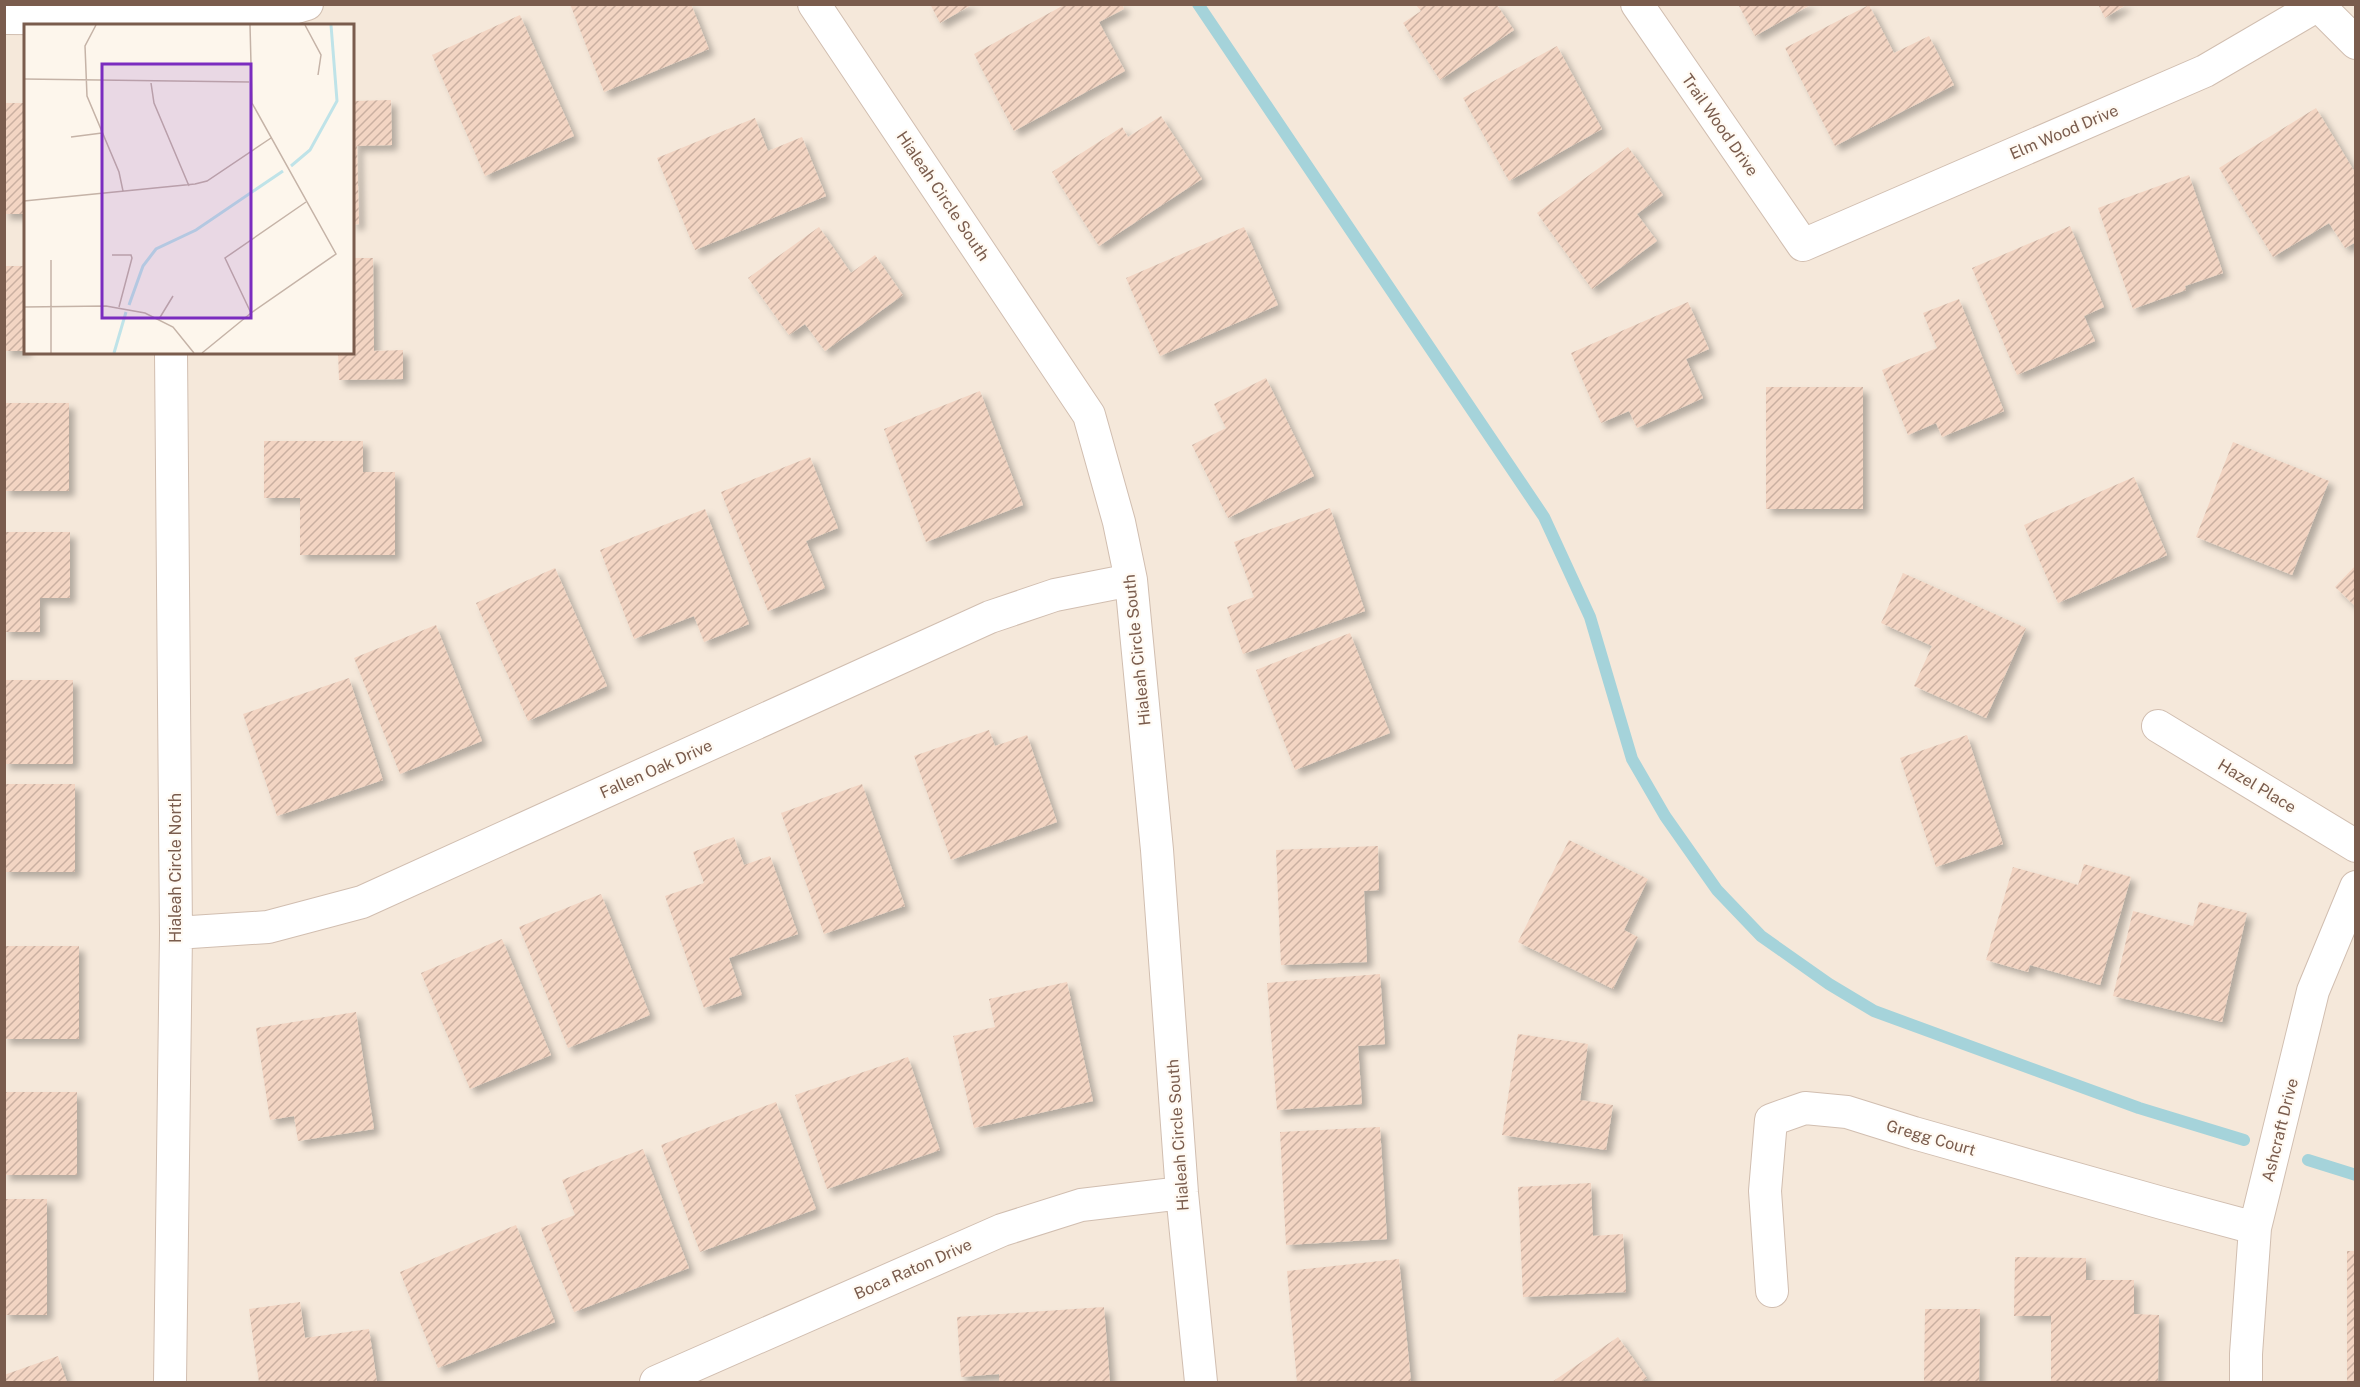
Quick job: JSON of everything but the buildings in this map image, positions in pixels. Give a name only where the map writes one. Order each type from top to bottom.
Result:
[{"type":"street","points":[[4,18],[168,22],[270,15],[308,4]]},
{"type":"street","name":"Hialeah Circle South","points":[[814,4],[1089,416],[1119,522],[1131,580],[1157,850],[1182,1192],[1201,1383]]},
{"type":"street","name":"Trail Wood Drive","points":[[1636,4],[1803,245]]},
{"type":"street","points":[[2317,5],[2355,43]]},
{"type":"street","name":"Elm Wood Drive","points":[[1803,245],[2205,71],[2317,5]]},
{"type":"street","name":"Hialeah Circle North","points":[[170,1383],[176,933],[171,354]]},
{"type":"street","name":"Fallen Oak Drive","points":[[176,933],[268,927],[362,902],[990,618],[1055,594],[1131,580]]},
{"type":"street","name":"Hazel Place","points":[[2158,726],[2355,846]]},
{"type":"street","name":"Ashcraft Drive","points":[[2246,1383],[2255,1228],[2313,990],[2355,887]]},
{"type":"street","name":"Gregg Court","points":[[1772,1291],[1765,1191],[1772,1120],[1806,1108],[1847,1112],[2255,1228]]},
{"type":"street","name":"Boca Raton Drive","points":[[656,1383],[1002,1230],[1081,1205],[1182,1192]]},
{"type":"shaded area","points":[[5,5],[2355,5],[2355,1382],[5,1382]]},
{"type":"waterway","points":[[1198,4],[1544,517],[1590,617],[1632,759],[1665,816],[1717,890],[1761,936],[1829,984],[1874,1011],[2139,1108],[2244,1140]]},
{"type":"waterway","points":[[2308,1160],[2356,1175]]}]
